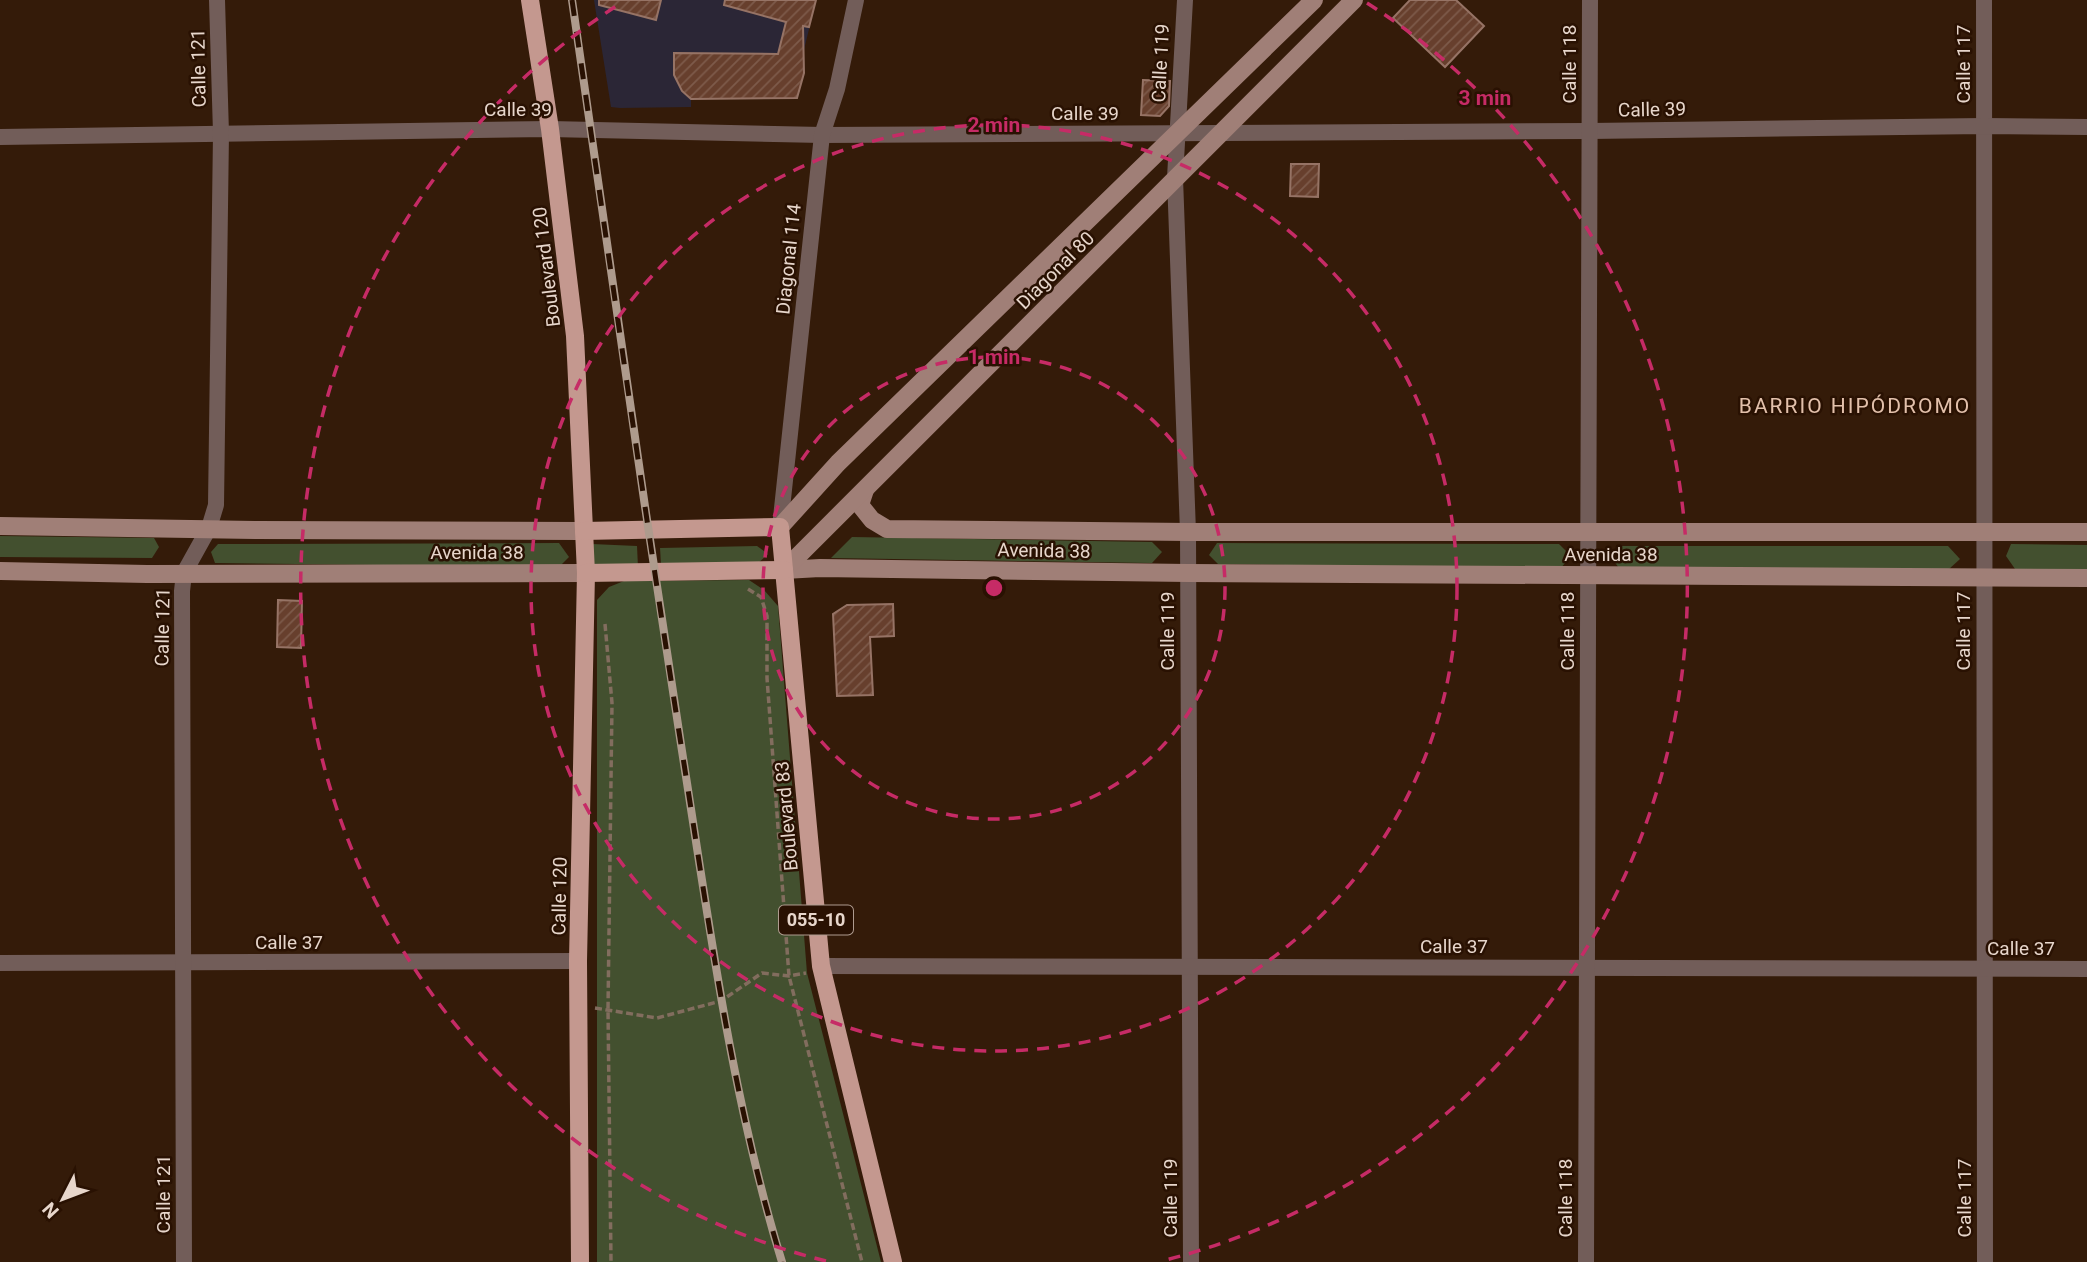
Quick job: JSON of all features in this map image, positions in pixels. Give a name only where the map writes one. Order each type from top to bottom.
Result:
[{"type":"main road","name":"Boulevard 120","points":[[530,0],[550,129],[575,336],[584,530]]},
{"type":"main road","name":"Diagonal 80","points":[[780,527],[838,463],[1314,0]]},
{"type":"main road","name":"Diagonal 80","points":[[784,570],[1354,0]]},
{"type":"main road","name":"Avenida 38","points":[[865,490],[860,505],[872,520],[887,530],[2087,532]]},
{"type":"main road","name":"Avenida 38","points":[[0,526],[255,530],[780,527]]},
{"type":"main road","name":"Boulevard 83","points":[[780,527],[821,966],[893,1262]]},
{"type":"main road","name":"Calle 120","points":[[580,1262],[578,961],[586,573],[584,530]]},
{"type":"main road","name":"Avenida 38","points":[[0,571],[586,573],[820,568],[2087,578]]},
{"type":"street","name":"Calle 121","points":[[184,1262],[182,591],[184,573],[209,528],[216,505],[221,133],[218,0]]},
{"type":"street","name":"Diagonal 114","points":[[780,527],[822,135],[836,89],[856,0]]},
{"type":"street","name":"Calle 119","points":[[1185,0],[1175,178],[1188,532],[1191,1262]]},
{"type":"street","name":"Calle 118","points":[[1586,1262],[1590,0]]},
{"type":"street","name":"Calle 117","points":[[1984,0],[1984,1262]]},
{"type":"street","name":"Calle 39","points":[[0,137],[550,129],[822,135],[2087,127]]},
{"type":"street","name":"Calle 37","points":[[0,963],[578,961]]},
{"type":"street","name":"Calle 37","points":[[821,966],[2087,969]]},
{"type":"path","points":[[743,586],[761,597],[767,616],[767,678],[789,976],[862,1262]]},
{"type":"path","points":[[604,615],[612,703],[608,1009],[611,1262]]},
{"type":"path","points":[[578,1006],[657,1018],[721,1001],[762,973],[789,976],[821,966]]},
{"type":"shaded area","points":[[594,0],[816,0],[803,54],[691,99],[691,107],[620,108],[611,107]]},
{"type":"green space","points":[[0,536],[154,538],[159,547],[152,558],[0,557]]},
{"type":"green space","points":[[852,537],[1152,542],[1162,552],[1152,563],[831,558]]},
{"type":"green space","points":[[559,543],[569,557],[559,567],[215,563],[211,552],[218,544]]},
{"type":"green space","points":[[1217,543],[1559,544],[1571,556],[1560,569],[1218,564],[1209,555]]},
{"type":"green space","points":[[592,544],[637,546],[638,567],[592,566]]},
{"type":"green space","points":[[2011,544],[2087,545],[2087,570],[2015,569],[2006,556]]},
{"type":"green space","points":[[757,546],[768,554],[757,564],[661,565],[660,548]]},
{"type":"green space","points":[[1619,546],[1948,546],[1960,559],[1948,570],[1619,568],[1610,556]]},
{"type":"green space","points":[[749,580],[764,590],[778,606],[807,973],[881,1262],[597,1262],[597,600],[609,587],[624,581]]},
{"type":"building","points":[[599,0],[661,0],[656,20],[599,5]]},
{"type":"building","points":[[725,0],[816,0],[809,27],[803,26],[804,73],[797,98],[691,99],[682,91],[674,75],[674,53],[778,54],[786,22],[724,5]]},
{"type":"building","points":[[1410,0],[1456,0],[1484,26],[1445,67],[1393,18]]},
{"type":"building","points":[[1143,80],[1170,81],[1169,106],[1160,116],[1141,115]]},
{"type":"building","points":[[1291,164],[1319,164],[1318,197],[1290,196]]},
{"type":"building","points":[[278,600],[302,601],[301,648],[277,647]]},
{"type":"building","points":[[893,604],[894,636],[870,637],[873,695],[837,696],[833,614],[847,605]]},
{"type":"railway","points":[[572,0],[653,563],[712,944],[749,1136],[782,1262]]},
{"type":"district","name":"BARRIO HIPÓDROMO","points":[[1855,406]]}]
